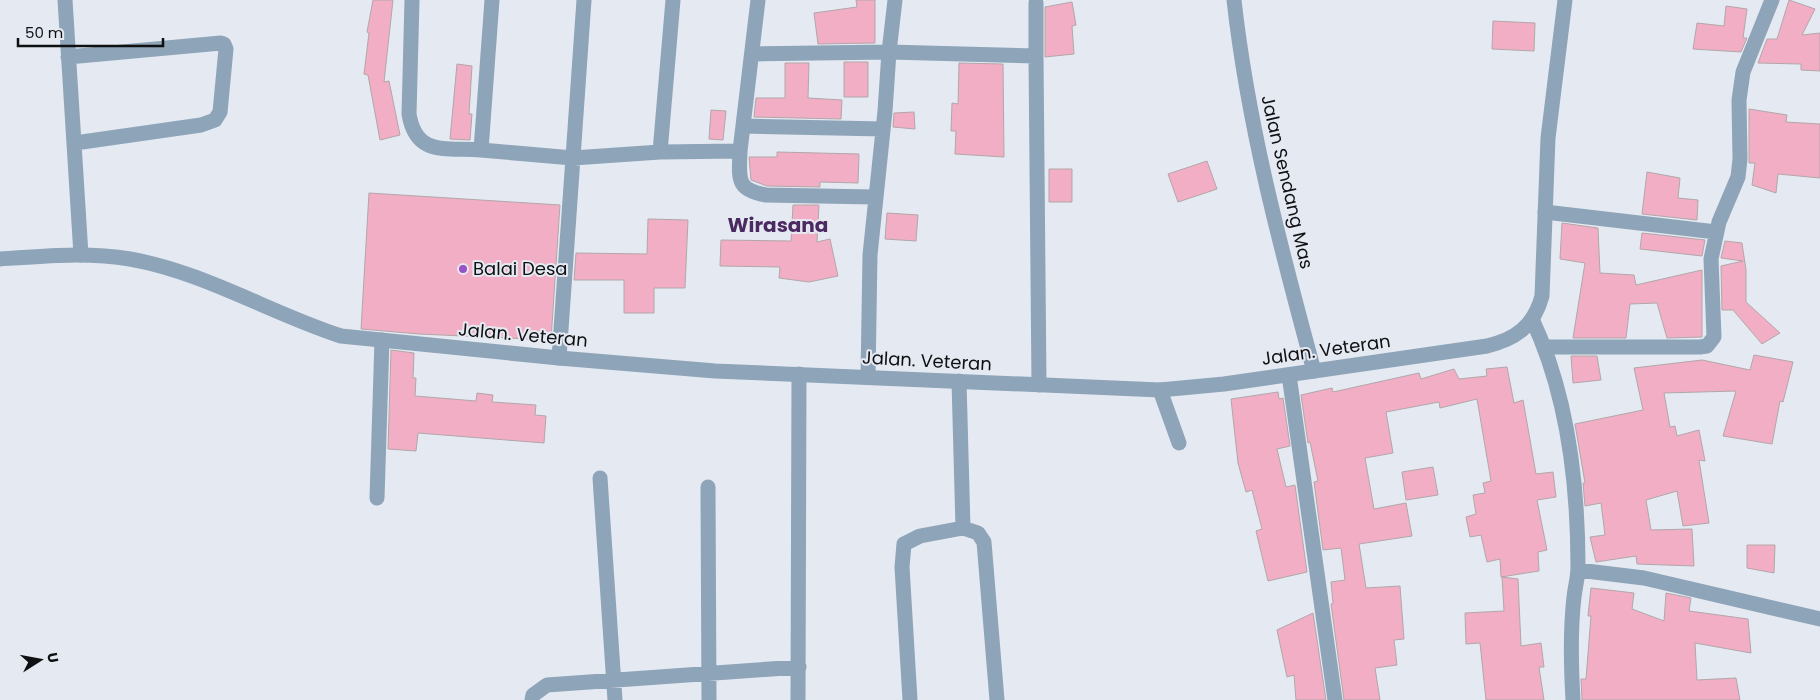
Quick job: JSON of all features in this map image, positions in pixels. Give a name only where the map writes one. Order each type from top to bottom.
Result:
[{"type":"street","points":[[65,0],[81,255]]},
{"type":"street","points":[[412,0],[410,114],[415,136],[426,145],[573,158],[660,152],[740,151]]},
{"type":"street","points":[[482,150],[492,0]]},
{"type":"street","points":[[558,358],[584,0]]},
{"type":"street","points":[[660,152],[673,0]]},
{"type":"street","points":[[758,0],[740,151],[739,171],[742,184],[750,192],[766,195],[874,197]]},
{"type":"street","points":[[868,377],[870,254],[874,197],[895,0]]},
{"type":"street","name":"Jalan Sendang Mas","points":[[1234,0],[1239,49],[1260,159],[1314,371]]},
{"type":"street","name":"Jalan. Veteran","points":[[0,259],[81,255],[130,259],[172,270],[341,336],[558,358],[715,371],[1160,390],[1289,375],[1487,346],[1514,337],[1525,329],[1539,308],[1544,282],[1548,138],[1565,0]]},
{"type":"street","points":[[1545,347],[1707,346],[1713,341],[1715,330],[1712,304],[1711,259],[1716,232],[1738,177],[1740,145],[1739,100],[1743,72],[1772,0]]},
{"type":"street","points":[[1036,3],[1039,385]]},
{"type":"street","points":[[68,56],[221,43],[226,49],[220,112],[215,120],[202,125],[75,143]]},
{"type":"street","points":[[753,54],[889,52],[1036,56]]},
{"type":"street","points":[[744,126],[882,129]]},
{"type":"street","points":[[1545,212],[1716,232]]},
{"type":"street","points":[[1532,319],[1545,347],[1557,385],[1575,501],[1578,570],[1574,598],[1571,668],[1573,700]]},
{"type":"street","points":[[377,498],[382,340]]},
{"type":"street","points":[[798,700],[799,374]]},
{"type":"street","points":[[1289,375],[1335,700]]},
{"type":"street","points":[[959,381],[963,528]]},
{"type":"street","points":[[1160,390],[1179,442]]},
{"type":"street","points":[[600,478],[616,700]]},
{"type":"street","points":[[708,487],[709,700]]},
{"type":"street","points":[[910,700],[902,567],[904,544],[920,536],[963,528],[978,533],[984,542],[997,700]]},
{"type":"street","points":[[1578,570],[1644,578],[1820,619]]},
{"type":"street","points":[[532,700],[533,695],[547,685],[799,667]]},
{"type":"building","points":[[373,0],[393,0],[384,82],[389,81],[400,135],[380,140],[368,75],[364,74],[369,33],[367,32]]},
{"type":"building","points":[[856,0],[875,0],[875,43],[818,44],[814,13],[857,7]]},
{"type":"building","points":[[1789,0],[1815,9],[1802,35],[1820,33],[1820,71],[1801,70],[1801,64],[1758,63],[1767,39],[1777,39]]},
{"type":"building","points":[[1072,2],[1076,25],[1072,26],[1074,54],[1045,57],[1045,7]]},
{"type":"building","points":[[1726,6],[1747,9],[1743,38],[1747,38],[1741,52],[1693,49],[1697,23],[1724,26]]},
{"type":"building","points":[[1493,21],[1535,23],[1534,51],[1492,49]]},
{"type":"building","points":[[844,62],[868,62],[868,97],[844,97]]},
{"type":"building","points":[[785,63],[809,63],[808,98],[842,100],[841,119],[754,117],[756,98],[785,98]]},
{"type":"building","points":[[959,63],[1003,64],[1004,157],[955,154],[956,131],[951,131],[952,103],[958,104]]},
{"type":"building","points":[[457,64],[472,66],[469,114],[472,114],[470,140],[450,139]]},
{"type":"building","points":[[1749,109],[1787,115],[1786,122],[1820,124],[1820,178],[1778,174],[1776,193],[1752,185],[1755,163],[1749,163]]},
{"type":"building","points":[[711,110],[726,111],[723,140],[709,139]]},
{"type":"building","points":[[914,112],[915,129],[893,127],[894,113]]},
{"type":"building","points":[[777,152],[859,154],[858,183],[820,182],[820,187],[767,186],[751,180],[749,157],[777,157]]},
{"type":"building","points":[[1207,161],[1217,189],[1178,202],[1168,174]]},
{"type":"building","points":[[1049,169],[1072,169],[1072,202],[1049,202]]},
{"type":"building","points":[[1647,172],[1680,178],[1678,198],[1698,200],[1697,220],[1642,214]]},
{"type":"building","name":"Balai Desa","points":[[369,193],[560,205],[551,340],[419,334],[361,329]]},
{"type":"building","points":[[793,205],[819,205],[817,242],[830,239],[838,276],[809,282],[779,278],[780,267],[720,266],[721,240],[791,241]]},
{"type":"building","points":[[887,213],[918,215],[916,241],[885,239]]},
{"type":"building","points":[[648,219],[688,220],[685,288],[654,288],[654,313],[624,313],[624,280],[574,280],[576,253],[647,254]]},
{"type":"building","points":[[1562,223],[1598,228],[1600,273],[1634,275],[1636,285],[1702,270],[1702,337],[1667,338],[1657,303],[1630,304],[1626,338],[1573,338],[1585,263],[1560,259]]},
{"type":"building","points":[[1642,233],[1705,240],[1702,256],[1640,249]]},
{"type":"building","points":[[1725,241],[1742,243],[1746,270],[1746,302],[1780,333],[1762,344],[1733,310],[1722,310],[1721,266],[1743,261],[1721,258]]},
{"type":"building","points":[[391,350],[414,353],[413,378],[416,378],[415,396],[476,401],[477,393],[493,395],[492,402],[536,405],[535,415],[546,416],[544,443],[418,433],[416,451],[388,449]]},
{"type":"building","points":[[1754,355],[1793,362],[1783,402],[1780,401],[1772,444],[1723,436],[1736,391],[1664,393],[1670,427],[1675,426],[1677,436],[1699,430],[1705,461],[1699,460],[1709,523],[1683,526],[1677,491],[1646,500],[1651,530],[1692,529],[1694,566],[1637,564],[1636,556],[1596,562],[1590,537],[1605,535],[1601,503],[1585,506],[1583,483],[1585,483],[1575,424],[1643,410],[1634,368],[1702,360],[1750,370]]},
{"type":"building","points":[[1571,356],[1597,356],[1601,380],[1573,383]]},
{"type":"building","points":[[1507,367],[1514,403],[1523,400],[1536,474],[1553,472],[1556,497],[1537,500],[1547,550],[1538,552],[1539,571],[1501,577],[1500,559],[1487,562],[1481,535],[1470,537],[1466,517],[1476,514],[1473,495],[1485,493],[1483,483],[1491,481],[1477,399],[1440,408],[1439,402],[1386,412],[1393,453],[1365,458],[1374,509],[1406,503],[1412,536],[1359,544],[1366,588],[1400,586],[1404,639],[1394,640],[1397,665],[1375,668],[1380,700],[1344,700],[1331,604],[1333,603],[1331,582],[1345,580],[1341,548],[1323,550],[1314,482],[1318,481],[1310,442],[1308,443],[1301,395],[1332,388],[1333,392],[1419,373],[1421,379],[1454,369],[1459,379],[1487,376],[1486,369]]},
{"type":"building","points":[[1278,392],[1279,399],[1283,398],[1290,446],[1277,449],[1286,487],[1295,485],[1307,572],[1268,581],[1256,531],[1262,529],[1252,490],[1246,492],[1238,463],[1231,399]]},
{"type":"building","points":[[1433,467],[1438,495],[1406,500],[1402,472]]},
{"type":"building","points":[[1747,545],[1775,545],[1774,573],[1747,568]]},
{"type":"building","points":[[1502,577],[1518,579],[1521,646],[1541,643],[1544,667],[1539,667],[1544,700],[1486,700],[1480,643],[1466,644],[1465,613],[1504,611]]},
{"type":"building","points":[[1591,588],[1634,593],[1632,609],[1664,621],[1666,593],[1691,598],[1689,611],[1748,619],[1751,653],[1695,643],[1697,680],[1736,678],[1740,700],[1582,700],[1581,679],[1586,679],[1591,616],[1588,616]]},
{"type":"building","points":[[1313,613],[1326,700],[1296,700],[1294,675],[1287,677],[1277,630]]},
{"type":"place","name":"Balai Desa","points":[[463,269]]},
{"type":"district","name":"Wirasana","points":[[778,225]]}]
